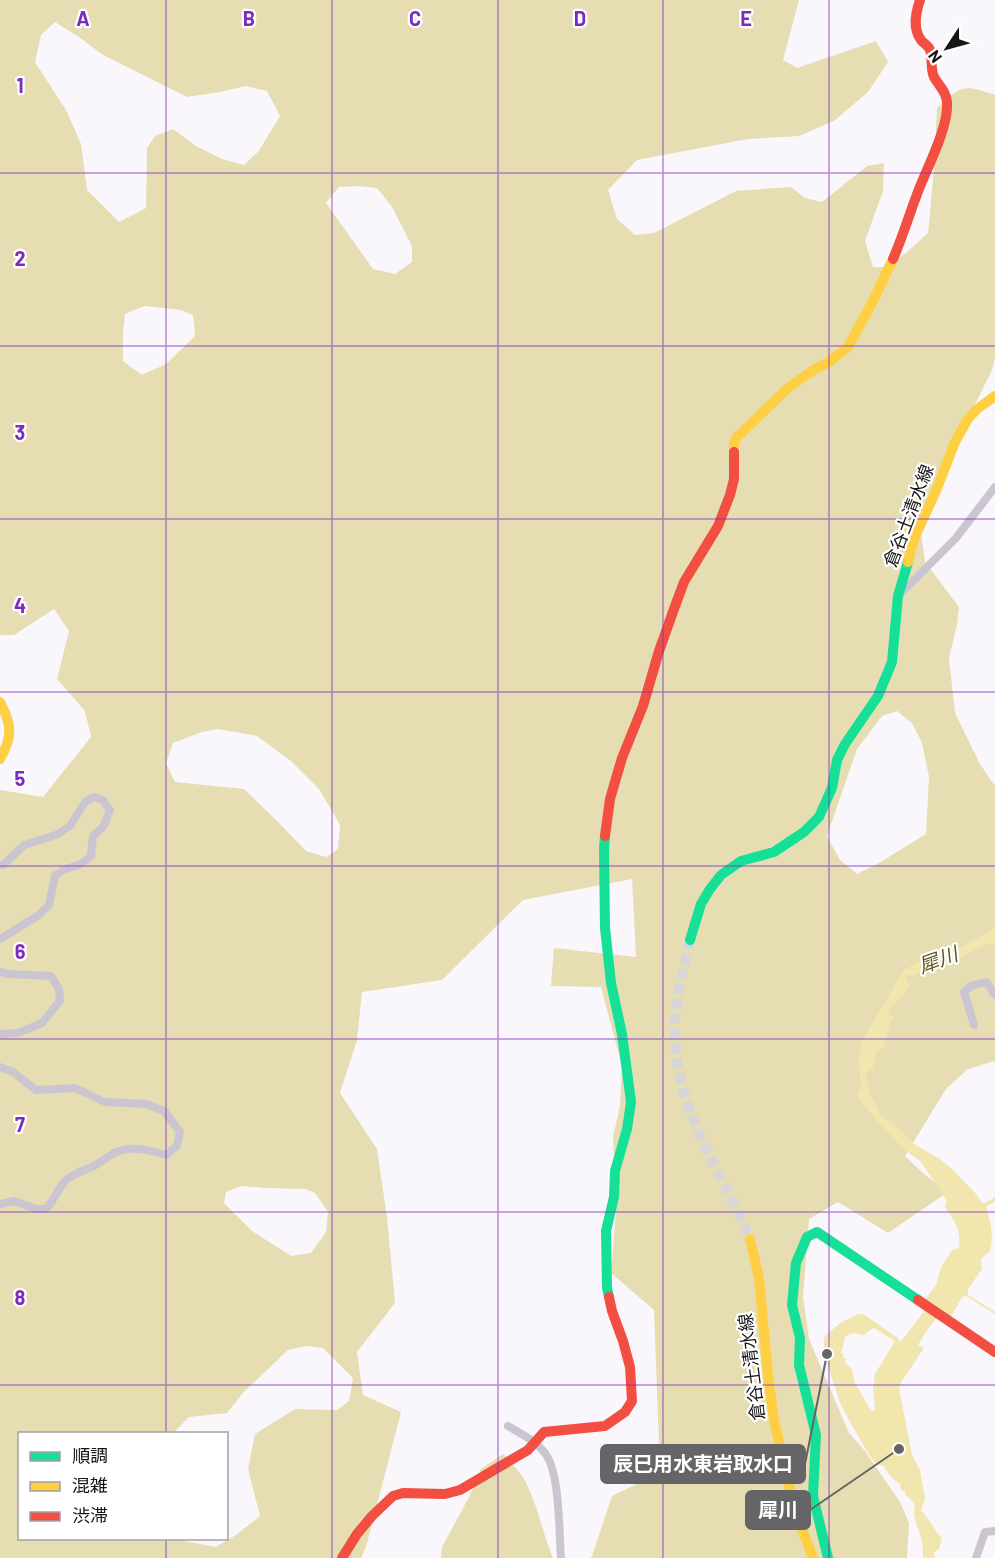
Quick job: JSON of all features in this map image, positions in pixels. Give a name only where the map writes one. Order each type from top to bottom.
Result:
[{"type":"street","points":[[342,1558],[357,1534],[393,1496],[403,1493],[445,1494],[460,1490],[528,1450],[544,1432],[604,1426],[625,1412],[632,1401],[630,1367],[607,1288],[606,1231],[614,1197],[615,1171],[627,1129],[631,1102],[622,1034],[611,983],[605,928],[604,849],[610,799],[622,758],[643,706],[659,651],[684,582],[718,526],[730,495],[734,479],[736,438],[789,387],[848,347],[901,241],[937,146],[947,104],[945,93],[933,75],[930,49],[920,39],[916,30],[916,12],[920,0]]},
{"type":"street","name":"倉谷土清水線","points":[[690,940],[701,904],[721,875],[741,861],[774,852],[804,832],[819,817],[832,788],[837,760],[845,744],[878,696],[892,662],[898,596],[914,539],[955,442],[972,414],[995,396]]},
{"type":"street","points":[[898,596],[956,538],[995,487]]},
{"type":"street","points":[[0,702],[10,729],[9,744],[0,759]]},
{"type":"street","points":[[0,865],[3,865],[24,845],[56,836],[70,826],[85,802],[94,797],[103,800],[110,810],[103,827],[93,836],[91,856],[81,864],[63,870],[55,876],[49,905],[39,915],[0,939]]},
{"type":"street","points":[[0,972],[51,976],[59,989],[60,1001],[42,1023],[18,1033],[0,1034]]},
{"type":"street","points":[[974,1025],[964,992],[971,986],[986,982],[995,995]]},
{"type":"street","points":[[0,1067],[13,1072],[36,1090],[75,1088],[105,1102],[147,1104],[164,1112],[180,1132],[177,1146],[166,1155],[146,1149],[126,1149],[69,1177],[46,1209],[36,1209],[14,1202],[0,1204]]},
{"type":"street","points":[[828,1558],[813,1496],[816,1435],[799,1365],[800,1338],[792,1305],[796,1263],[807,1237],[817,1232],[995,1352]]},
{"type":"street","name":"倉谷土清水線","points":[[750,1239],[759,1278],[774,1420],[794,1507],[813,1558]]},
{"type":"street","points":[[508,1426],[535,1442],[546,1454],[554,1474],[561,1558]]},
{"type":"street","points":[[976,1558],[985,1532],[995,1531]]},
{"type":"shaded area","points":[[0,0],[799,0],[783,60],[797,68],[876,41],[888,62],[868,92],[834,121],[799,136],[748,139],[637,160],[608,190],[617,219],[635,235],[654,233],[736,191],[791,187],[805,198],[822,202],[867,166],[884,163],[883,191],[865,241],[873,267],[886,267],[928,233],[937,108],[957,91],[963,89],[976,89],[995,95],[995,358],[992,370],[951,453],[920,525],[925,562],[959,607],[949,658],[955,713],[980,764],[995,786],[995,1061],[968,1069],[946,1089],[905,1156],[948,1192],[888,1233],[838,1202],[809,1219],[803,1296],[809,1339],[849,1433],[865,1451],[900,1502],[909,1523],[907,1558],[590,1558],[612,1496],[660,1473],[654,1310],[611,1273],[616,1212],[613,1137],[620,1106],[622,1066],[601,987],[551,986],[554,948],[636,957],[632,879],[523,900],[442,980],[362,992],[357,1040],[340,1093],[377,1149],[387,1217],[395,1303],[357,1352],[363,1395],[401,1412],[366,1547],[361,1558],[0,1558],[0,790],[43,797],[91,737],[85,711],[57,679],[69,631],[54,609],[14,635],[0,635]],"holes":[[[55,22],[103,55],[187,97],[246,86],[267,91],[280,116],[258,152],[244,165],[222,159],[196,146],[173,129],[155,136],[147,148],[146,208],[119,222],[87,190],[81,144],[66,110],[35,62],[41,35]],[[339,187],[377,188],[392,207],[412,246],[412,262],[395,274],[373,269],[326,203]],[[144,306],[180,310],[193,315],[195,336],[166,364],[142,375],[123,361],[125,314]],[[897,711],[912,723],[922,743],[929,777],[926,834],[857,874],[840,860],[827,836],[857,749],[882,716]],[[218,729],[257,736],[291,761],[319,789],[340,825],[338,849],[326,857],[306,851],[244,789],[175,782],[166,763],[173,743],[202,732]],[[242,1186],[305,1189],[315,1193],[328,1212],[326,1232],[311,1253],[291,1256],[252,1231],[224,1203],[226,1192]]]},
{"type":"shaded area","points":[[503,1454],[520,1472],[529,1489],[553,1558],[441,1558],[442,1547],[481,1469]]},
{"type":"water","points":[[995,927],[995,942],[975,949],[955,962],[936,965],[912,976],[906,975],[905,979],[910,985],[901,998],[890,1007],[888,1013],[894,1016],[883,1050],[881,1048],[876,1052],[873,1068],[865,1073],[880,1115],[890,1121],[914,1144],[940,1159],[954,1171],[983,1204],[995,1197],[995,1201],[986,1207],[992,1240],[990,1251],[981,1260],[982,1269],[968,1289],[968,1294],[962,1297],[950,1318],[924,1301],[936,1285],[941,1267],[953,1249],[960,1246],[958,1229],[945,1207],[947,1202],[920,1161],[893,1138],[857,1096],[861,1088],[859,1062],[862,1041],[903,971],[926,957],[954,951]]},
{"type":"water","points":[[863,1314],[898,1338],[899,1342],[910,1333],[914,1326],[917,1328],[915,1332],[920,1335],[922,1331],[925,1333],[918,1345],[924,1348],[899,1388],[912,1455],[920,1470],[925,1499],[921,1510],[942,1538],[939,1549],[934,1552],[935,1558],[923,1558],[913,1502],[905,1491],[901,1490],[900,1484],[870,1456],[840,1403],[824,1354],[824,1338],[842,1322]],"holes":[[[874,1328],[895,1341],[875,1374],[873,1388],[875,1410],[872,1412],[855,1383],[852,1369],[845,1363],[846,1359],[841,1353],[844,1339],[853,1333],[864,1336]]]},
{"type":"waterway","points":[[965,1294],[995,1313]]},
{"type":"waterway","name":"犀川","points":[[907,1346],[940,1301]]},
{"type":"tunnel","points":[[690,940],[675,1019],[680,1076],[687,1102],[701,1137],[750,1239]]},
{"type":"traffic: fast","points":[[690,940],[701,904],[721,875],[741,861],[774,852],[804,832],[819,817],[832,788],[837,760],[845,744],[878,696],[892,662],[898,596],[908,562]]},
{"type":"traffic: fast","points":[[605,836],[605,928],[611,983],[622,1034],[631,1102],[627,1129],[615,1171],[614,1197],[606,1231],[609,1297]]},
{"type":"traffic: fast","points":[[828,1558],[813,1496],[816,1435],[799,1365],[800,1338],[792,1305],[796,1263],[807,1237],[817,1232],[918,1300]]},
{"type":"traffic: slow","points":[[734,452],[736,438],[789,387],[848,347],[893,259]]},
{"type":"traffic: slow","points":[[908,562],[914,539],[955,442],[968,419],[995,396]]},
{"type":"traffic: slow","points":[[0,702],[9,724],[9,737],[0,759]]},
{"type":"traffic: slow","points":[[750,1239],[759,1278],[774,1420],[794,1507],[813,1558]]},
{"type":"traffic: jam","points":[[893,259],[937,146],[947,112],[945,95],[933,74],[930,50],[916,30],[916,15],[920,0]]},
{"type":"traffic: jam","points":[[605,836],[610,799],[622,758],[643,706],[674,609],[684,582],[718,526],[730,495],[734,479],[734,452]]},
{"type":"traffic: jam","points":[[342,1558],[357,1534],[393,1496],[403,1493],[445,1494],[460,1490],[528,1450],[544,1432],[605,1426],[625,1412],[632,1401],[630,1367],[609,1297]]},
{"type":"traffic: jam","points":[[918,1300],[995,1352]]},
{"type":"place","name":"辰巳用水東岩取水口","points":[[827,1354]]},
{"type":"place","name":"犀川","points":[[899,1449]]}]
